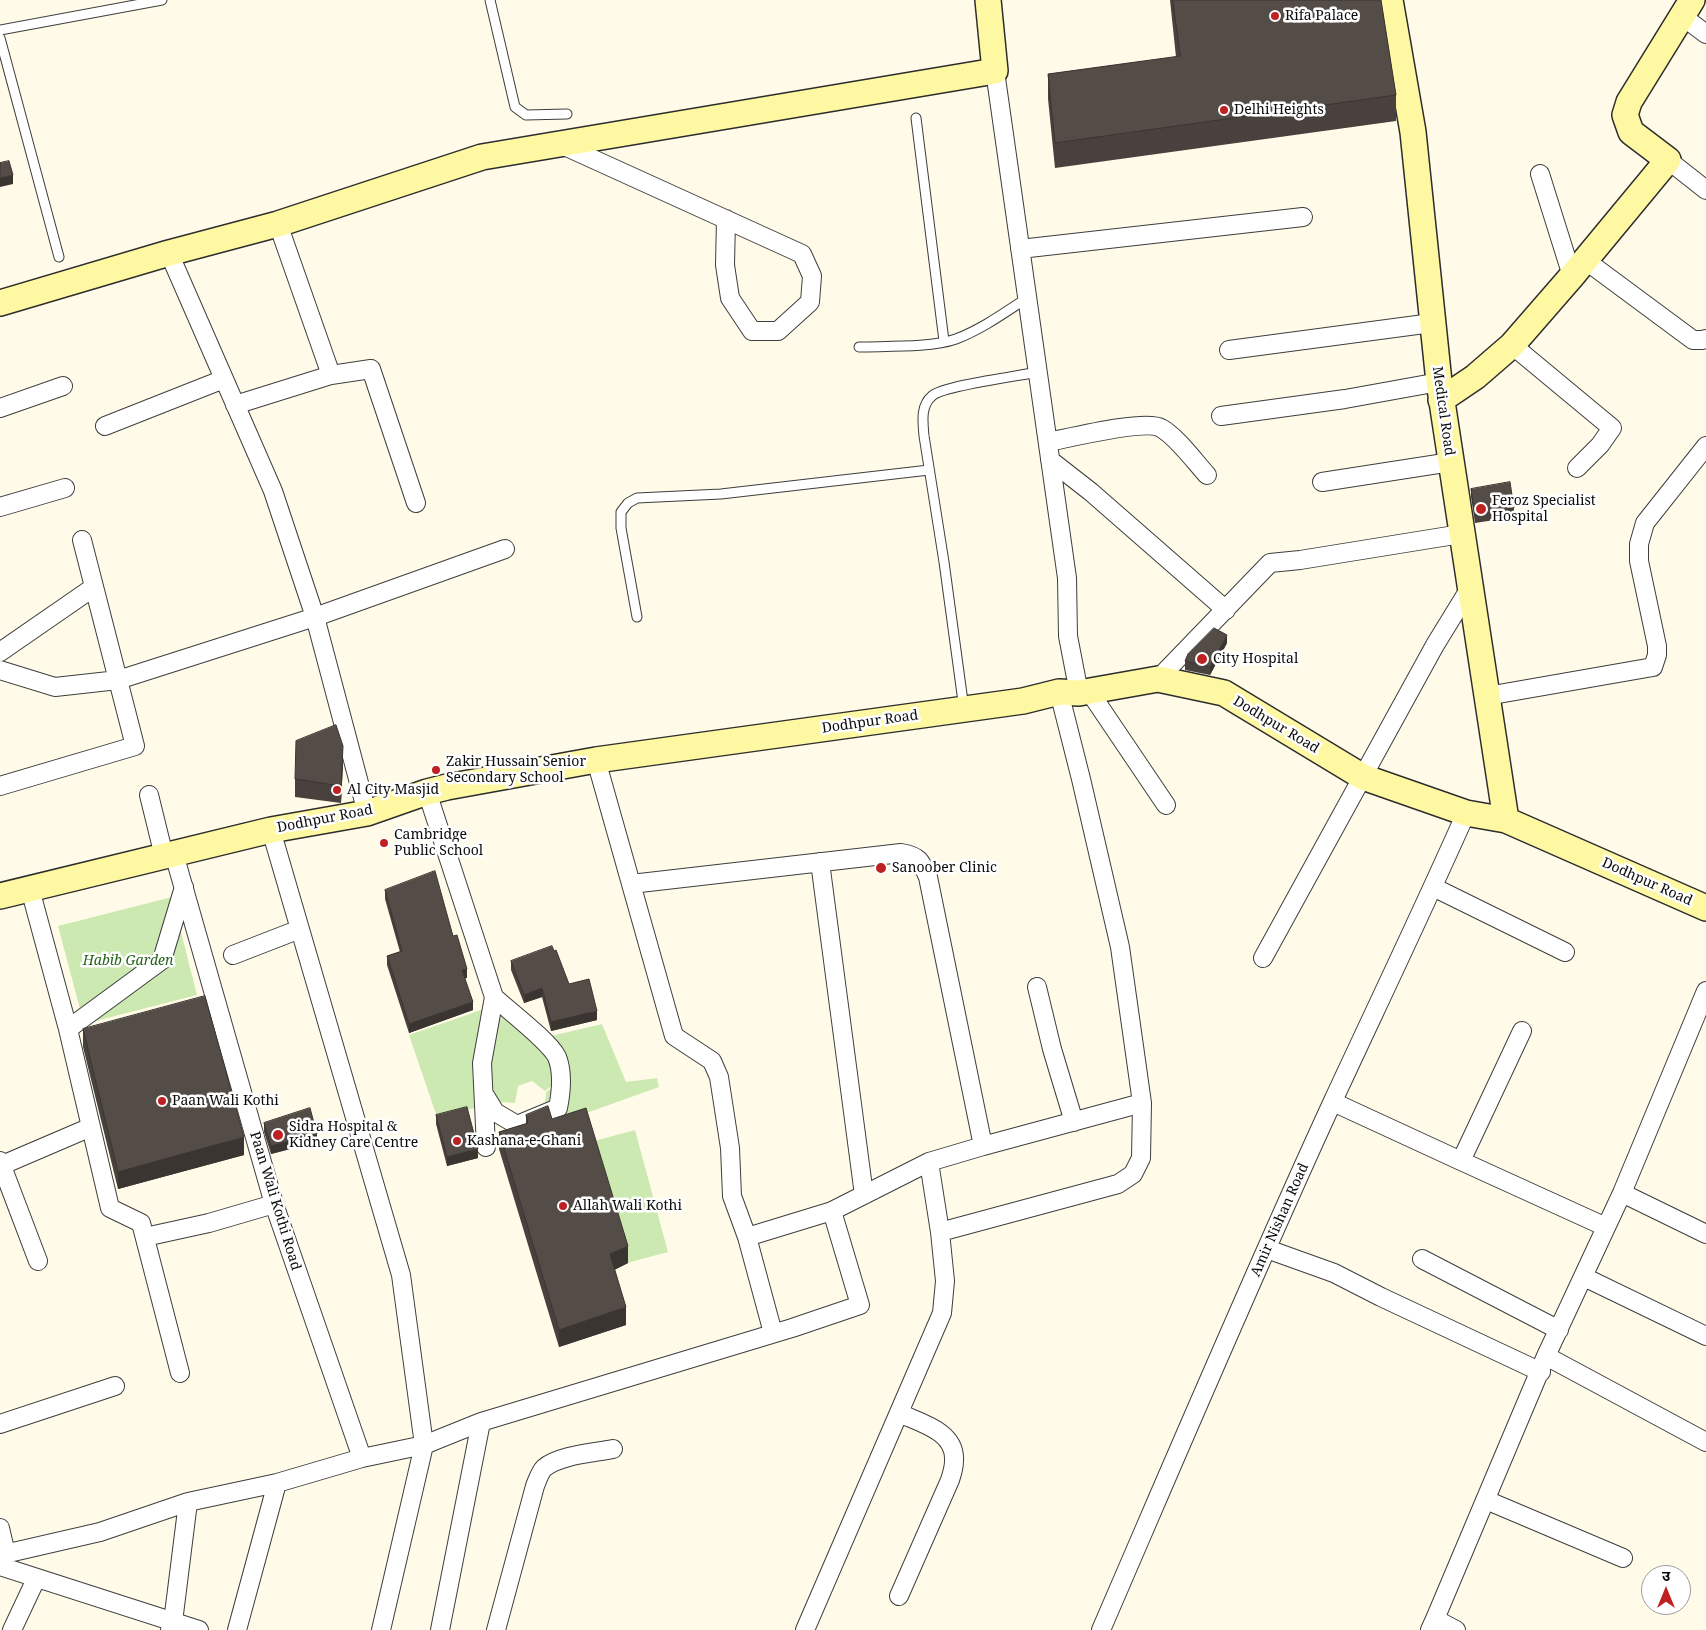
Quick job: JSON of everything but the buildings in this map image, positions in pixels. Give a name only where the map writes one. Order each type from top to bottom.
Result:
[{"type":"street","points":[[940,1232],[1118,1184],[1133,1174],[1141,1158],[1142,1103],[1120,947],[1081,779],[1076,692],[1068,636],[1067,578],[994,71],[988,0]]},
{"type":"street","name":"Medical Road","points":[[1390,0],[1413,132],[1440,391],[1506,820]]},
{"type":"street","points":[[1706,34],[1687,8],[1629,102],[1626,115],[1632,132],[1706,190]]},
{"type":"street","points":[[0,303],[170,253],[278,224],[482,157],[994,71]]},
{"type":"street","points":[[559,144],[726,219],[802,254],[812,276],[810,302],[778,331],[752,331],[730,298],[724,265],[726,219]]},
{"type":"street","points":[[1220,416],[1345,399],[1440,391],[1475,376],[1512,345],[1579,268],[1668,160]]},
{"type":"street","points":[[1540,174],[1579,268],[1693,340],[1706,338]]},
{"type":"street","points":[[1020,249],[1303,217]]},
{"type":"street","points":[[278,224],[331,375]]},
{"type":"street","points":[[170,253],[273,491],[315,617],[367,813]]},
{"type":"street","points":[[1229,350],[1432,323]]},
{"type":"street","points":[[1512,345],[1612,428],[1600,445],[1577,468]]},
{"type":"street","points":[[235,405],[331,375],[371,369],[416,503]]},
{"type":"street","points":[[105,426],[224,379]]},
{"type":"street","points":[[0,408],[63,386]]},
{"type":"street","points":[[1048,442],[1131,427],[1149,426],[1161,428],[1171,435],[1207,475]]},
{"type":"street","points":[[1487,696],[1653,667],[1658,655],[1657,646],[1639,562],[1639,544],[1645,523],[1706,446]]},
{"type":"street","points":[[1050,460],[1091,492],[1226,610]]},
{"type":"street","points":[[1322,482],[1451,462]]},
{"type":"street","points":[[0,507],[65,488]]},
{"type":"street","points":[[1158,679],[1270,563],[1300,560],[1461,534]]},
{"type":"street","points":[[0,786],[135,746],[82,540]]},
{"type":"street","points":[[0,670],[55,687],[118,680],[315,617],[505,549]]},
{"type":"street","points":[[0,652],[94,588]]},
{"type":"street","points":[[1263,958],[1436,645],[1470,588]]},
{"type":"street","name":"Dodhpur Road","points":[[0,896],[271,830],[367,813],[427,792],[457,785],[596,760],[1023,701],[1158,679],[1224,693],[1363,776],[1466,813],[1506,820],[1706,908]]},
{"type":"street","points":[[1076,692],[1166,805]]},
{"type":"street","points":[[596,760],[674,1036],[712,1061],[719,1077],[730,1148],[732,1196],[747,1237],[772,1333]]},
{"type":"street","points":[[427,792],[494,998],[482,1063],[486,1147]]},
{"type":"street","name":"Paan Wali Kothi Road","points":[[149,794],[169,855],[184,887],[274,1204],[362,1458]]},
{"type":"street","name":"Amir Nishan Road","points":[[1101,1630],[1267,1249],[1466,813]]},
{"type":"street","points":[[271,830],[402,1275],[424,1445],[381,1630]]},
{"type":"street","points":[[631,884],[901,853],[912,854],[920,861],[928,877],[983,1146]]},
{"type":"street","points":[[820,862],[864,1195]]},
{"type":"street","points":[[68,1029],[162,960],[184,887]]},
{"type":"street","points":[[1433,887],[1565,952]]},
{"type":"street","points":[[30,889],[68,1029],[110,1208],[141,1223],[180,1373]]},
{"type":"street","points":[[233,955],[300,929]]},
{"type":"street","points":[[1037,987],[1052,1050],[1074,1122]]},
{"type":"street","points":[[1456,1630],[1433,1624],[1544,1364],[1622,1193],[1706,991]]},
{"type":"street","points":[[483,1092],[495,1112],[517,1124],[558,1108],[561,1095],[557,1058],[548,1045],[494,998]]},
{"type":"street","points":[[1461,1161],[1522,1031]]},
{"type":"street","points":[[1333,1102],[1606,1227]]},
{"type":"street","points":[[747,1237],[832,1211],[929,1162],[1142,1103]]},
{"type":"street","points":[[38,1261],[0,1164],[91,1127]]},
{"type":"street","points":[[805,1630],[942,1313],[945,1280],[929,1162]]},
{"type":"street","points":[[1622,1193],[1706,1234]]},
{"type":"street","points":[[145,1237],[209,1224],[274,1204]]},
{"type":"street","points":[[2,1559],[100,1532],[188,1502],[277,1483],[362,1458],[424,1445],[482,1422],[860,1305],[832,1211]]},
{"type":"street","points":[[1267,1249],[1334,1272],[1381,1297],[1544,1364],[1706,1442]]},
{"type":"street","points":[[1422,1259],[1559,1330]]},
{"type":"street","points":[[1584,1277],[1706,1336]]},
{"type":"street","points":[[0,1424],[115,1386]]},
{"type":"street","points":[[899,1413],[943,1434],[951,1442],[954,1460],[950,1480],[899,1596]]},
{"type":"street","points":[[440,1630],[482,1422]]},
{"type":"street","points":[[496,1630],[535,1486],[543,1469],[555,1462],[572,1457],[613,1449]]},
{"type":"street","points":[[237,1630],[277,1483]]},
{"type":"street","points":[[1486,1500],[1623,1558]]},
{"type":"street","points":[[171,1626],[188,1502]]},
{"type":"street","points":[[0,1528],[2,1559]]},
{"type":"street","points":[[2,1559],[36,1579],[171,1626],[199,1630]]},
{"type":"street","points":[[12,1630],[36,1579]]},
{"type":"lane","points":[[0,30],[162,0]]},
{"type":"lane","points":[[490,0],[515,106],[526,115],[567,114]]},
{"type":"lane","points":[[0,38],[59,258]]},
{"type":"lane","points":[[916,118],[944,341]]},
{"type":"lane","points":[[859,347],[927,344],[955,339],[990,322],[1027,298]]},
{"type":"lane","points":[[964,709],[923,416],[926,402],[933,394],[952,388],[1038,372]]},
{"type":"lane","points":[[637,617],[621,528],[621,512],[628,503],[637,498],[739,492],[930,470]]},
{"type":"green space","name":"Habib Garden","points":[[172,897],[197,995],[84,1024],[58,926]]},
{"type":"green space","points":[[487,1008],[480,1107],[437,1117],[409,1035]]},
{"type":"green space","points":[[499,1008],[543,1043],[557,1082],[545,1091],[532,1081],[518,1086],[515,1103],[497,1102],[488,1088],[488,1066]]},
{"type":"green space","points":[[602,1024],[626,1082],[657,1078],[659,1087],[553,1125],[545,1105],[546,1092],[557,1084],[551,1036]]},
{"type":"green space","points":[[635,1130],[668,1252],[627,1263],[594,1141]]},
{"type":"place","name":"Rifa Palace","points":[[1275,16]]},
{"type":"place","name":"Delhi Heights","points":[[1224,110]]},
{"type":"place","name":"Feroz Specialist Hospital","points":[[1481,509]]},
{"type":"place","name":"City Hospital","points":[[1202,659]]},
{"type":"place","name":"Zakir Hussain Senior Secondary School","points":[[436,770]]},
{"type":"place","name":"Al City Masjid","points":[[337,790]]},
{"type":"place","name":"Cambridge Public School","points":[[384,843]]},
{"type":"place","name":"Sanoober Clinic","points":[[881,868]]},
{"type":"place","name":"Paan Wali Kothi","points":[[162,1101]]},
{"type":"place","name":"Sidra Hospital & Kidney Care Centre","points":[[278,1135]]},
{"type":"place","name":"Kashana-e-Ghani","points":[[457,1141]]},
{"type":"place","name":"Allah Wali Kothi","points":[[563,1206]]}]
